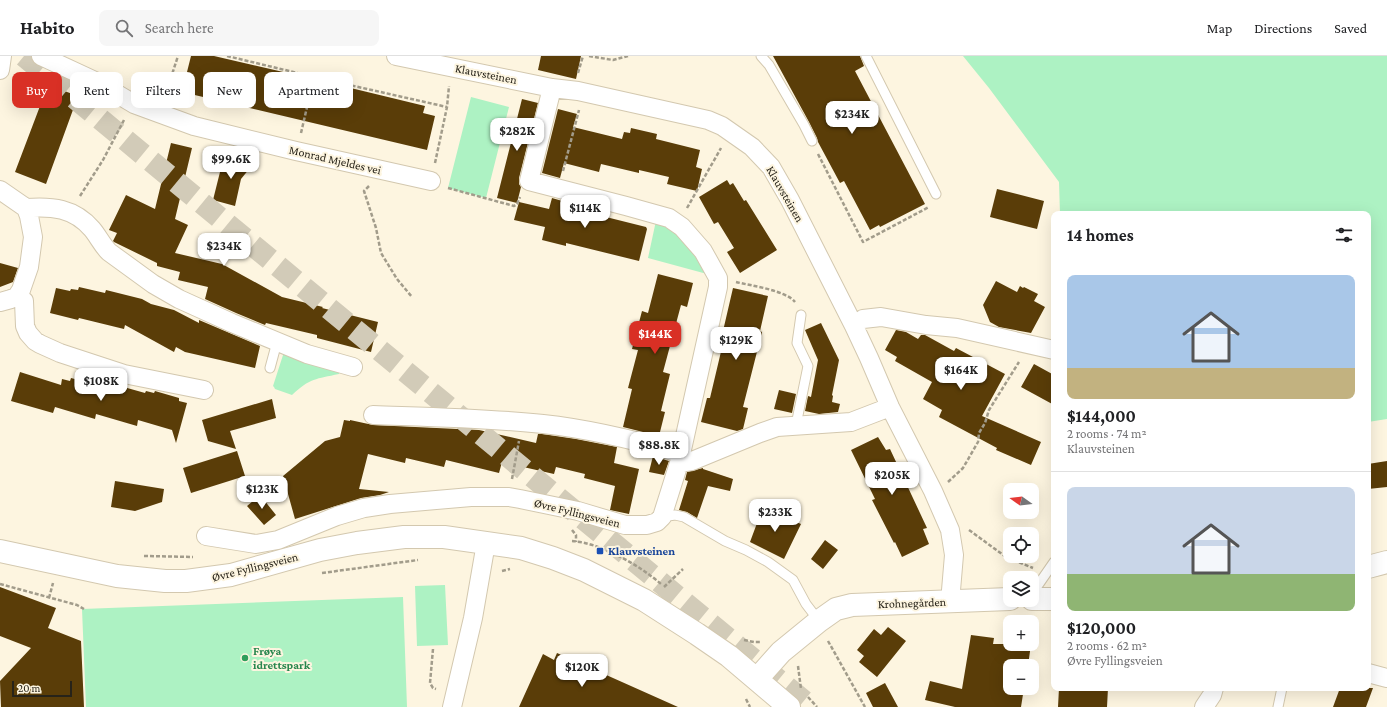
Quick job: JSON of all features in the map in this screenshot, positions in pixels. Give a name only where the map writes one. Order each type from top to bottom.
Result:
[{"type":"main road","name":"Øvre Fyllingsveien","points":[[0,551],[117,576],[165,581],[186,581],[231,575],[320,550],[357,543],[404,537],[444,537],[521,548],[584,570],[644,600],[729,656],[789,707]]},
{"type":"main road","points":[[1371,566],[1387,562]]},
{"type":"main road","name":"Krohnegården","points":[[757,679],[781,652],[836,609],[852,605],[1003,599]]},
{"type":"street","points":[[0,70],[2,56]]},
{"type":"street","name":"Monrad Mjeldes vei","points":[[41,56],[96,82],[131,102]]},
{"type":"street","name":"Klauvsteinen","points":[[396,56],[578,92],[708,120],[722,126],[752,147],[772,167],[790,200],[870,358],[890,407],[935,495],[949,528],[954,555],[950,602]]},
{"type":"street","points":[[552,88],[529,181],[669,218],[691,235],[703,251],[718,278],[718,287],[679,458],[662,517]]},
{"type":"street","name":"Monrad Mjeldes vei","points":[[144,108],[194,126],[296,151],[431,181]]},
{"type":"street","points":[[0,190],[26,208],[33,237],[29,267],[21,290],[17,296],[0,302]]},
{"type":"street","points":[[26,208],[57,208],[69,211],[83,219],[109,252],[153,284],[179,299],[306,354],[353,367]]},
{"type":"street","points":[[17,296],[24,301],[25,326],[34,341],[60,353],[124,374],[204,390]]},
{"type":"street","points":[[854,326],[864,319],[881,317],[926,325],[957,328],[1051,349]]},
{"type":"street","points":[[373,416],[545,424],[612,435],[692,461],[760,433],[777,428],[851,422],[890,407]]},
{"type":"street","name":"Øvre Fyllingsveien","points":[[206,536],[256,544],[278,540],[337,516],[364,508],[390,504],[471,497],[508,497],[520,499],[578,511],[625,525],[646,525],[657,522],[662,517]]},
{"type":"street","points":[[454,700],[473,618],[486,543]]},
{"type":"street","points":[[1371,674],[1387,678]]},
{"type":"street","points":[[1204,707],[1213,691]]},
{"type":"lane","points":[[761,56],[769,65],[812,141]]},
{"type":"lane","points":[[866,56],[936,194]]},
{"type":"lane","points":[[796,426],[808,366],[797,343],[801,316]]},
{"type":"lane","points":[[270,368],[277,342]]},
{"type":"lane","points":[[662,517],[675,515],[684,517],[725,541],[768,562],[793,580],[806,604],[819,621]]},
{"type":"lane","points":[[1041,596],[1051,570]]},
{"type":"lane","points":[[1278,707],[1281,691]]},
{"type":"path","points":[[160,114],[178,56]]},
{"type":"path","points":[[227,56],[293,72]]},
{"type":"path","points":[[578,76],[583,56]]},
{"type":"path","points":[[588,56],[613,60],[628,56]]},
{"type":"path","points":[[451,67],[448,107],[431,181],[448,188],[514,206],[517,204],[529,181]]},
{"type":"path","points":[[353,86],[448,107]]},
{"type":"path","points":[[69,211],[104,160],[132,108]]},
{"type":"path","points":[[296,151],[306,108]]},
{"type":"path","points":[[559,189],[579,110]]},
{"type":"path","points":[[678,224],[730,132]]},
{"type":"path","points":[[812,141],[863,242],[931,206],[935,200],[936,194]]},
{"type":"path","points":[[388,172],[382,185],[370,186],[364,192],[376,228],[381,253],[397,279],[412,297]]},
{"type":"path","points":[[718,278],[782,293],[792,299],[797,305],[801,316]]},
{"type":"path","points":[[935,495],[963,468],[978,442],[979,434],[985,423],[989,410],[1019,362]]},
{"type":"path","points":[[513,475],[515,462]]},
{"type":"path","points":[[949,528],[957,524],[963,526],[1006,557],[1039,570]]},
{"type":"path","points":[[568,526],[575,533],[576,542]]},
{"type":"path","points":[[570,541],[598,546],[639,567],[651,575],[664,587],[683,569]]},
{"type":"path","points":[[137,556],[196,558]]},
{"type":"path","points":[[49,598],[53,580]]},
{"type":"path","points":[[0,584],[49,598],[77,604],[84,609]]},
{"type":"path","points":[[819,621],[824,637],[833,649],[865,707]]},
{"type":"path","points":[[741,639],[754,642],[766,640]]},
{"type":"path","points":[[434,650],[430,683],[433,688],[454,700]]},
{"type":"path","points":[[801,662],[797,666],[800,688],[817,707]]},
{"type":"green space","points":[[963,56],[1387,56],[1387,419],[1371,422],[1371,211],[1060,211],[1059,182],[989,88]]},
{"type":"green space","points":[[471,97],[509,107],[486,198],[448,188]]},
{"type":"green space","points":[[657,216],[701,257],[707,274],[648,258]]},
{"type":"green space","points":[[284,352],[340,370],[339,374],[309,382],[292,395],[275,389],[273,386]]},
{"type":"green space","points":[[445,585],[448,645],[417,646],[415,586]]},
{"type":"green space","name":"Frøya idrettspark","points":[[403,597],[407,707],[86,707],[82,609]]},
{"type":"building","points":[[191,56],[214,56],[283,72],[264,72],[264,108],[353,108],[353,89],[425,106],[423,113],[435,116],[427,150],[250,108],[256,108],[256,72],[203,72],[203,97],[195,95],[195,72],[187,72]]},
{"type":"building","points":[[541,56],[581,56],[576,79],[538,70]]},
{"type":"building","points":[[773,56],[860,56],[864,66],[855,71],[925,204],[880,227],[879,225],[870,230],[844,181],[840,183]]},
{"type":"building","points":[[62,90],[70,93],[70,108],[74,108],[46,184],[15,172],[39,108],[62,108]]},
{"type":"building","points":[[522,99],[538,103],[519,178],[519,184],[521,187],[517,203],[497,198]]},
{"type":"building","points":[[558,109],[577,114],[573,127],[622,139],[624,132],[630,133],[631,128],[657,134],[656,139],[700,150],[696,167],[702,169],[697,191],[667,184],[669,177],[639,170],[639,173],[601,164],[599,172],[564,163],[560,178],[542,173]]},
{"type":"building","points":[[171,143],[192,148],[175,219],[188,225],[175,253],[222,264],[282,297],[378,322],[371,352],[317,338],[317,335],[266,323],[265,325],[236,313],[205,299],[208,287],[178,280],[180,272],[157,266],[157,263],[113,241],[117,233],[109,230],[126,195],[155,209]]},
{"type":"building","points":[[224,156],[254,163],[241,179],[235,206],[213,200]]},
{"type":"building","points":[[727,180],[730,185],[733,183],[744,201],[746,200],[777,250],[740,273],[727,252],[734,248],[718,222],[714,224],[699,197]]},
{"type":"building","points":[[997,189],[1044,201],[1037,229],[990,217]]},
{"type":"building","points":[[552,198],[576,205],[575,208],[582,211],[646,227],[647,229],[639,261],[566,243],[566,246],[542,240],[545,227],[514,220],[519,202],[549,209]]},
{"type":"building","points":[[0,263],[18,268],[13,282],[0,287]]},
{"type":"building","points":[[658,274],[693,283],[687,307],[681,305],[663,372],[670,374],[661,411],[665,412],[659,436],[623,427],[632,389],[628,388],[638,350],[632,349],[642,311],[648,313]]},
{"type":"building","points":[[996,281],[1017,292],[1020,286],[1038,294],[1034,301],[1045,307],[1031,333],[999,327],[990,322],[983,305]]},
{"type":"building","points":[[79,287],[105,293],[106,290],[142,299],[151,304],[174,310],[199,323],[199,320],[260,346],[255,368],[185,352],[176,347],[174,352],[125,325],[124,329],[79,318],[78,320],[50,313],[56,288],[70,291],[71,289],[78,290]]},
{"type":"building","points":[[733,288],[768,296],[760,331],[762,332],[743,407],[748,408],[743,429],[737,431],[701,422],[707,398],[710,398],[726,332],[723,331]]},
{"type":"building","points":[[821,323],[839,360],[832,402],[840,404],[838,412],[819,414],[805,411],[808,396],[811,397],[818,360],[805,330]]},
{"type":"building","points":[[896,330],[906,332],[918,339],[921,335],[925,335],[954,351],[956,348],[1005,374],[982,416],[1041,442],[1031,465],[996,450],[997,448],[939,417],[942,410],[923,399],[932,382],[895,361],[897,357],[885,350]]},
{"type":"building","points":[[1034,364],[1051,373],[1051,403],[1021,387]]},
{"type":"building","points":[[20,372],[61,385],[62,379],[70,381],[71,378],[104,387],[104,385],[112,387],[113,384],[145,393],[146,391],[154,393],[155,391],[179,398],[179,401],[187,403],[176,443],[172,430],[138,420],[137,426],[96,414],[95,419],[55,407],[53,413],[11,401]]},
{"type":"building","points":[[779,390],[796,394],[792,413],[774,409]]},
{"type":"building","points":[[272,399],[276,418],[230,431],[236,449],[208,441],[202,420]]},
{"type":"building","points":[[344,420],[373,425],[479,430],[536,443],[538,434],[542,434],[617,447],[614,463],[639,469],[629,514],[610,510],[615,486],[584,478],[585,474],[556,467],[554,474],[502,462],[499,473],[446,460],[444,467],[406,458],[405,463],[368,454],[359,489],[389,492],[361,498],[295,519],[283,476],[325,441],[340,437]]},
{"type":"building","points":[[878,437],[886,450],[890,449],[927,528],[923,529],[929,544],[902,557],[872,500],[875,499],[851,450]]},
{"type":"building","points":[[237,451],[245,476],[191,493],[183,468]]},
{"type":"building","points":[[653,456],[669,461],[664,475],[649,472]]},
{"type":"building","points":[[1387,461],[1387,487],[1371,489],[1371,464]]},
{"type":"building","points":[[703,468],[733,479],[730,491],[708,486],[697,518],[687,512],[679,510],[688,481],[685,480],[687,472]]},
{"type":"building","points":[[115,481],[164,489],[162,502],[135,511],[111,507]]},
{"type":"building","points":[[260,495],[276,515],[264,525],[247,506]]},
{"type":"building","points":[[763,507],[801,524],[784,559],[750,542]]},
{"type":"building","points":[[825,540],[838,550],[823,569],[811,559]]},
{"type":"building","points":[[0,587],[56,608],[48,628],[81,641],[84,707],[1,707],[0,681],[31,648],[0,636]]},
{"type":"building","points":[[888,627],[906,641],[877,677],[859,662],[864,656],[857,650],[874,629],[881,635]]},
{"type":"building","points":[[971,635],[994,638],[993,644],[1003,644],[1003,651],[1030,651],[1029,659],[1003,659],[1003,695],[1023,695],[1021,707],[955,707],[925,700],[930,681],[962,689]]},
{"type":"building","points":[[557,653],[678,707],[519,707],[543,654],[554,660]]},
{"type":"building","points":[[885,683],[898,707],[873,707],[866,693]]},
{"type":"building","points":[[1371,688],[1373,688],[1366,707],[1333,707],[1339,691],[1371,691]]},
{"type":"building","points":[[1059,691],[1108,691],[1107,707],[1058,707]]},
{"type":"tunnel","points":[[24,56],[811,707]]},
{"type":"place","name":"Klauvsteinen","points":[[600,551]]},
{"type":"place","name":"Frøya idrettspark","points":[[245,658]]}]
